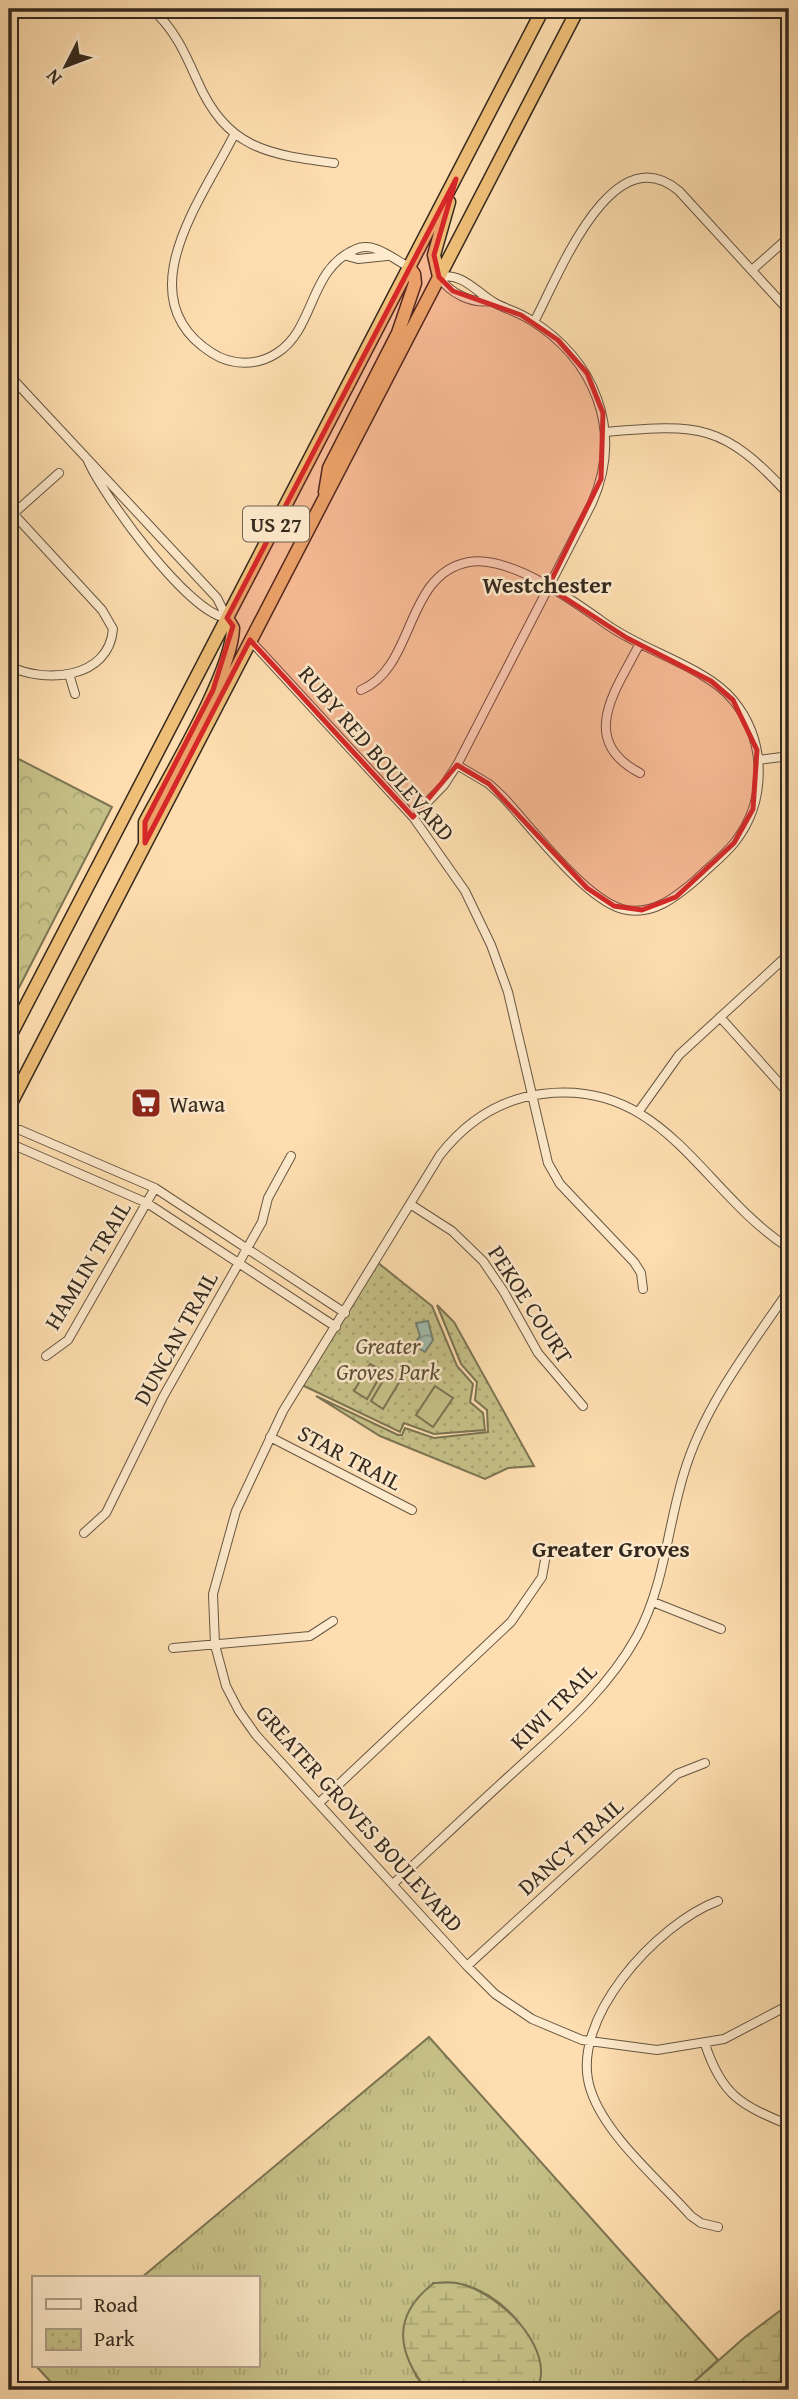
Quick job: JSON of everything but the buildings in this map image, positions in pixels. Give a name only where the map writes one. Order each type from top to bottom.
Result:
[{"type":"highway","name":"US 27","points":[[9,1038],[543,9]]},
{"type":"highway","name":"US 27","points":[[9,1107],[578,9]]},
{"type":"highway","points":[[439,277],[434,255],[456,178]]},
{"type":"highway","points":[[325,496],[329,468],[394,341],[414,289],[415,278],[409,267]]},
{"type":"highway","points":[[145,843],[145,822],[213,690],[232,641],[233,628],[227,618]]},
{"type":"street","points":[[152,9],[176,34],[207,102],[234,135],[270,153],[334,163]]},
{"type":"street","points":[[234,135],[182,237],[172,264],[173,298],[192,336],[213,354],[230,361],[253,362],[275,355],[297,332],[318,282],[355,249],[373,246],[409,267]]},
{"type":"street","points":[[534,322],[595,209],[613,191],[634,180],[657,180],[675,188],[789,311]]},
{"type":"street","points":[[752,270],[789,237]]},
{"type":"street","points":[[439,277],[449,288],[470,300],[491,301]]},
{"type":"street","points":[[413,817],[444,785],[457,765],[595,495],[605,463],[606,432],[601,404],[587,373],[569,350],[534,322],[491,301],[482,292],[458,279],[439,277]]},
{"type":"street","points":[[9,375],[221,602],[227,618]]},
{"type":"street","points":[[606,432],[677,427],[713,433],[750,454],[789,495]]},
{"type":"street","points":[[88,461],[114,508],[166,567],[205,611],[227,618]]},
{"type":"street","points":[[9,666],[39,676],[69,674],[90,666],[104,655],[113,637],[112,623],[11,512],[59,473]]},
{"type":"street","points":[[166,567],[178,556]]},
{"type":"street","points":[[361,690],[373,684],[387,668],[431,585],[447,569],[470,562],[493,561],[548,588],[639,645],[722,689],[744,716],[758,760],[756,802],[734,843],[676,897],[653,908],[631,911],[614,906],[587,888],[503,797],[489,784],[457,765]]},
{"type":"street","name":"RUBY RED BOULEVARD","points":[[250,640],[413,817],[465,891],[491,945],[508,992],[545,1154],[552,1171],[560,1184],[634,1262],[640,1273],[643,1289]]},
{"type":"street","points":[[639,645],[608,706],[605,725],[612,750],[622,761],[640,773]]},
{"type":"street","points":[[69,674],[75,694]]},
{"type":"street","points":[[758,760],[789,756]]},
{"type":"street","points":[[639,1111],[666,1069],[789,954]]},
{"type":"street","points":[[720,1017],[789,1094]]},
{"type":"street","name":"GREATER GROVES BOULEVARD","points":[[789,1248],[741,1210],[673,1137],[639,1111],[584,1094],[533,1095],[483,1114],[466,1126],[440,1155],[270,1437],[236,1511],[216,1576],[212,1618],[215,1645],[226,1686],[244,1719],[467,1966],[488,1987],[523,2014],[552,2029],[591,2042],[657,2050],[705,2044],[739,2034],[789,2005]]},
{"type":"street","points":[[9,1129],[20,1129],[155,1188],[345,1313]]},
{"type":"street","points":[[9,1143],[147,1203],[336,1327]]},
{"type":"street","name":"DUNCAN TRAIL","points":[[84,1533],[106,1513],[163,1397],[262,1222],[268,1198],[291,1156]]},
{"type":"street","name":"HAMLIN TRAIL","points":[[46,1356],[68,1340],[155,1188]]},
{"type":"street","name":"PEKOE COURT","points":[[410,1204],[452,1231],[483,1261],[504,1292],[538,1353],[583,1406]]},
{"type":"street","name":"KIWI TRAIL","points":[[393,1884],[585,1707],[620,1663],[653,1602],[668,1553],[676,1503],[694,1446],[717,1399],[789,1290]]},
{"type":"street","name":"STAR TRAIL","points":[[270,1437],[412,1510]]},
{"type":"street","points":[[319,1803],[512,1622],[542,1577],[545,1560],[541,1547]]},
{"type":"street","points":[[653,1602],[721,1629]]},
{"type":"street","points":[[173,1648],[310,1636],[333,1621]]},
{"type":"street","name":"DANCY TRAIL","points":[[467,1966],[677,1774],[705,1763]]},
{"type":"street","points":[[718,1901],[687,1914],[626,1972],[608,2000],[591,2042],[588,2079],[606,2121],[691,2216],[707,2225],[718,2227]]},
{"type":"street","points":[[705,2044],[713,2068],[725,2088],[748,2106],[789,2125]]},
{"type":"highlighted area","points":[[456,179],[434,255],[439,277],[453,291],[521,315],[558,340],[587,373],[603,413],[601,479],[548,587],[627,638],[711,681],[733,700],[757,750],[753,809],[734,843],[676,897],[642,910],[614,906],[587,888],[489,784],[457,765],[413,817],[250,640],[145,843],[145,822],[213,690],[233,626],[227,618]]},
{"type":"green space","points":[[9,754],[112,807],[9,1007]]},
{"type":"green space","name":"Greater Groves Park","points":[[377,1262],[432,1306],[457,1366],[473,1384],[470,1402],[483,1413],[485,1430],[434,1434],[404,1423],[400,1432],[300,1384]]},
{"type":"green space","points":[[437,1305],[454,1322],[534,1466],[508,1468],[485,1479],[380,1436],[316,1396],[398,1435],[402,1435],[405,1428],[434,1438],[488,1432],[487,1410],[475,1400],[477,1382],[461,1364]]},
{"type":"green space","points":[[370,1364],[383,1371],[367,1399],[354,1391]]},
{"type":"green space","points":[[387,1374],[400,1381],[383,1409],[371,1401]]},
{"type":"green space","points":[[435,1386],[453,1398],[433,1427],[416,1415]]},
{"type":"green space","points":[[429,2037],[718,2360],[685,2390],[537,2390],[539,2372],[536,2355],[529,2338],[505,2308],[473,2288],[456,2283],[433,2283],[405,2348],[416,2376],[427,2390],[58,2390],[38,2368],[259,2368],[259,2276],[143,2276]]},
{"type":"green space","points":[[434,2283],[456,2283],[470,2287],[485,2294],[513,2316],[534,2344],[539,2359],[541,2376],[537,2390],[427,2390],[409,2361],[403,2334],[411,2308],[420,2295]]},
{"type":"green space","points":[[789,2304],[789,2390],[685,2390],[745,2337]]},
{"type":"water","points":[[428,1321],[433,1340],[425,1352],[413,1345],[420,1336],[416,1323]]},
{"type":"place","name":"Wawa","points":[[146,1103]]},
{"type":"district","name":"Westchester","points":[[547,584]]},
{"type":"district","name":"Greater Groves","points":[[611,1548]]}]
